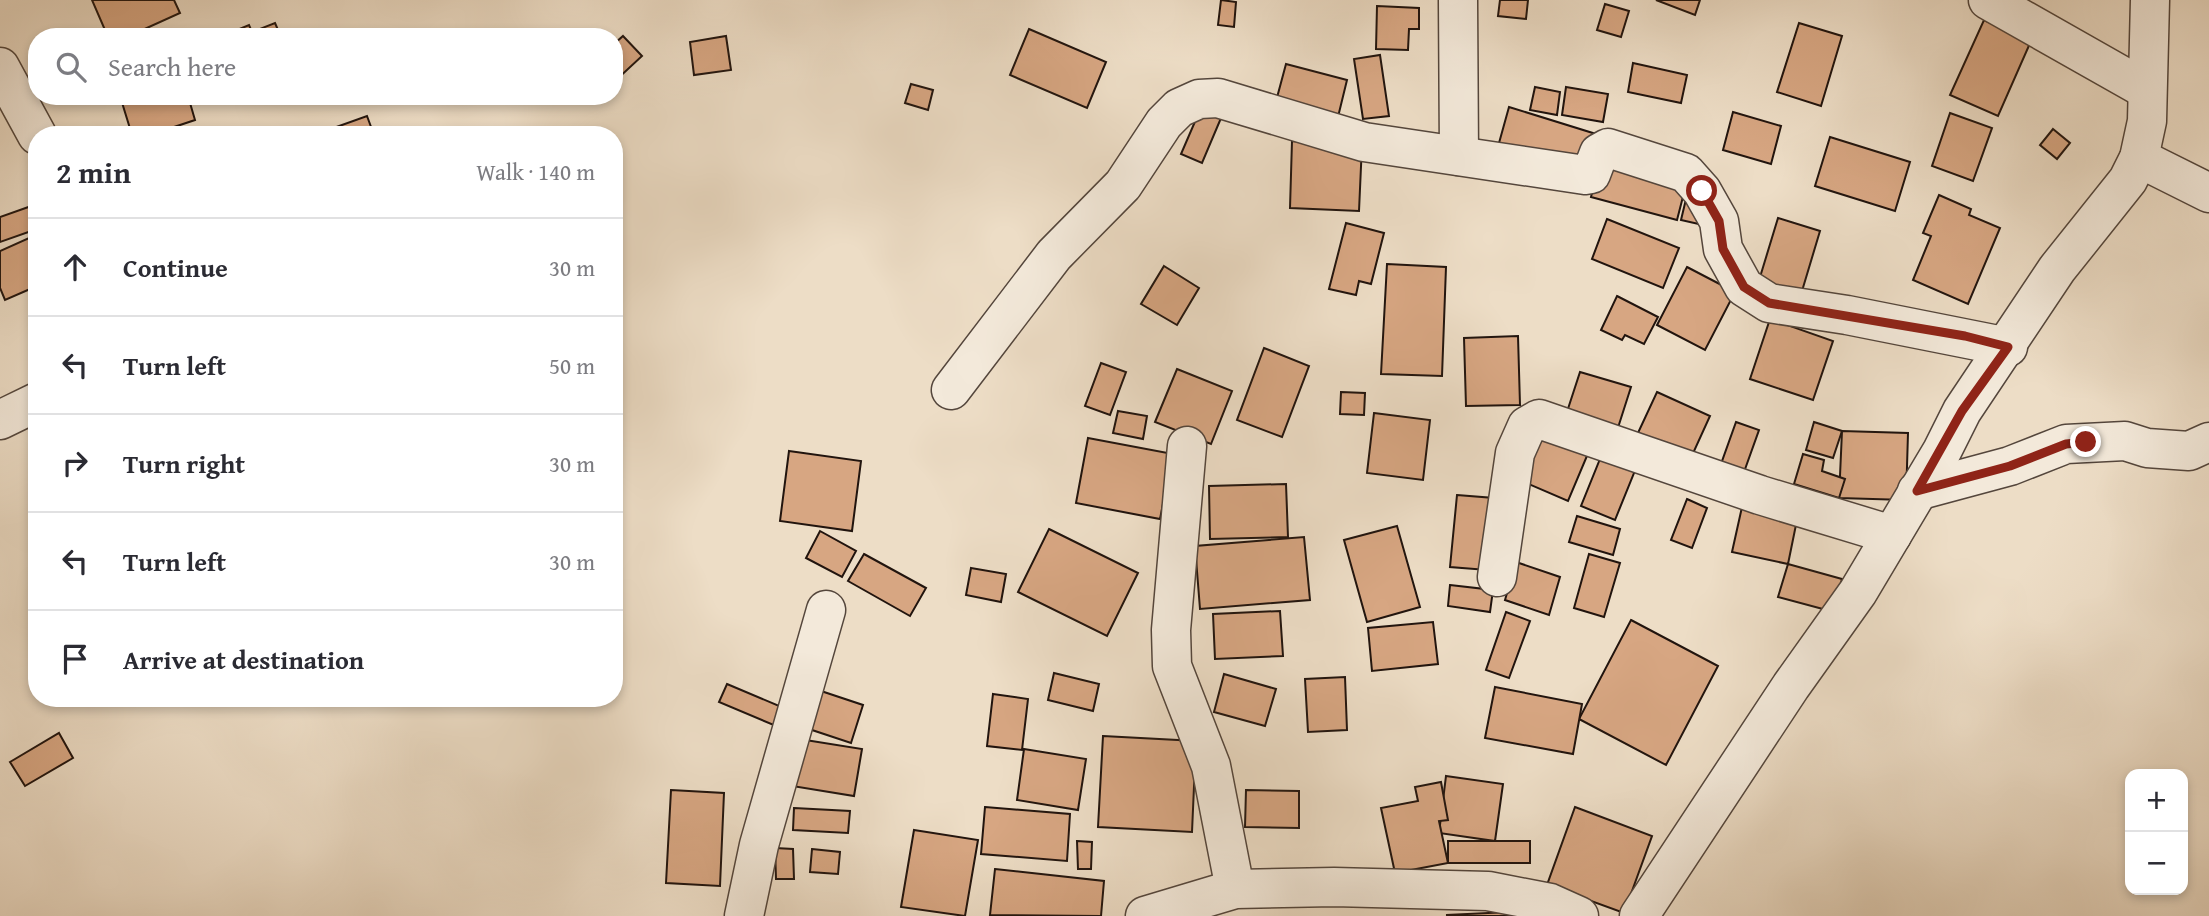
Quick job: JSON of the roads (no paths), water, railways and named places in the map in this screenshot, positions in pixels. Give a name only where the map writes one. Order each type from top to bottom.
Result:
[{"type":"street","points":[[1458,0],[1458,156]]},
{"type":"street","points":[[1988,0],[2147,90]]},
{"type":"street","points":[[1639,916],[1791,686],[1858,592],[1962,411],[2008,347],[2057,269],[2128,180],[2139,158],[2147,121],[2150,0]]},
{"type":"street","points":[[0,66],[32,126]]},
{"type":"street","points":[[951,390],[1054,255],[1123,185],[1164,123],[1180,108],[1199,99],[1218,98],[1364,142],[1585,175],[1591,174],[1599,153],[1608,148],[1686,173],[1702,191],[1719,221],[1723,249],[1744,287],[1769,303],[1952,334],[2008,347]]},
{"type":"street","points":[[2139,158],[2209,193]]},
{"type":"street","points":[[0,420],[28,406]]},
{"type":"street","points":[[1497,577],[1515,453],[1527,426],[1539,419],[1760,495],[1892,535]]},
{"type":"street","points":[[1917,491],[2010,466],[2066,444],[2125,441],[2147,449],[2189,451],[2209,442]]},
{"type":"street","points":[[1187,446],[1171,630],[1172,666],[1211,766],[1235,889]]},
{"type":"street","points":[[744,916],[759,845],[825,610]]},
{"type":"street","points":[[1144,916],[1235,889],[1335,902],[1488,891],[1550,903],[1578,916]]}]
